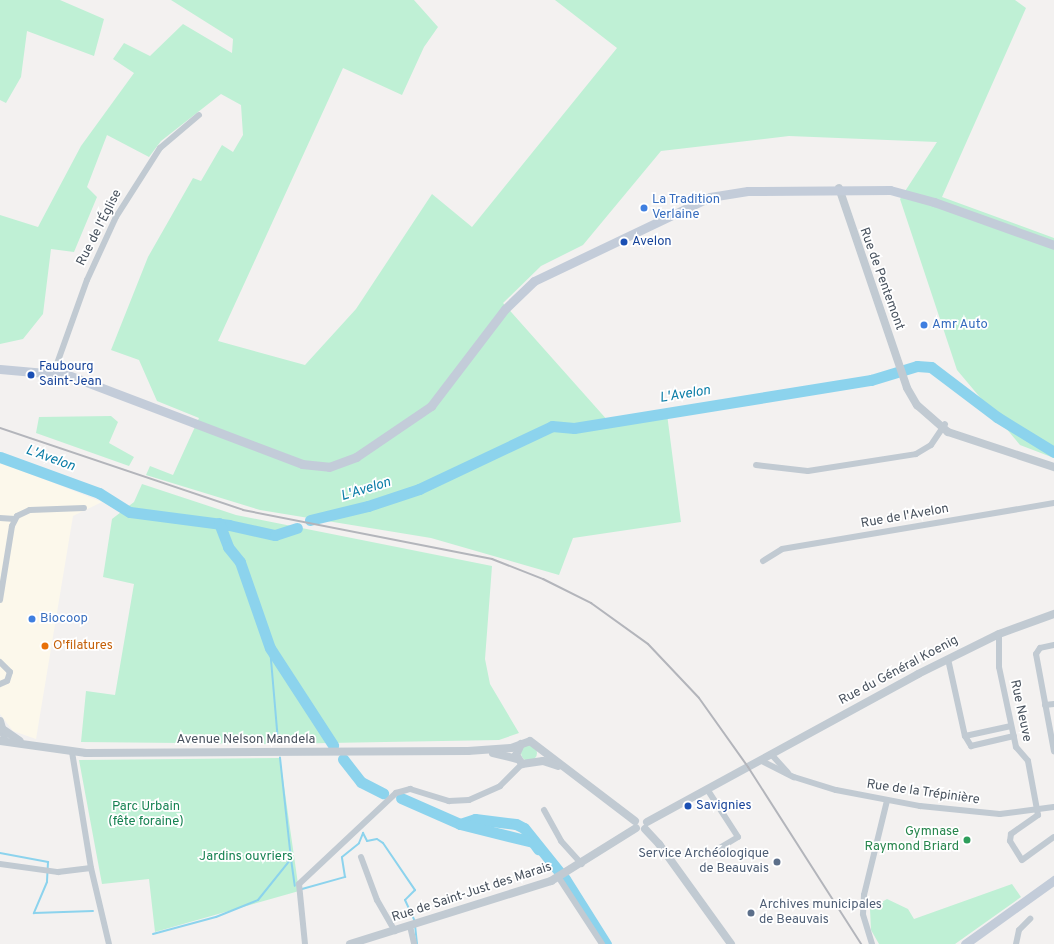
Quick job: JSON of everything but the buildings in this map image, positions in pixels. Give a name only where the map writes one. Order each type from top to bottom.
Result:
[{"type":"main road","points":[[0,369],[54,372],[153,406],[287,457],[331,462],[393,433],[441,395],[511,302],[542,276],[710,197],[748,190],[839,188],[884,189],[934,202],[1054,245]]},
{"type":"main road","points":[[965,944],[1054,880]]},
{"type":"street","name":"Rue de l'Église","points":[[54,372],[87,280],[116,216],[160,148],[199,115]]},
{"type":"street","name":"Rue de Pentemont","points":[[839,188],[842,207],[904,378],[917,399],[944,426],[1054,467]]},
{"type":"street","name":"Rue de Pentemont","points":[[944,426],[1054,462]]},
{"type":"street","points":[[756,466],[808,471],[911,455],[927,448],[944,426]]},
{"type":"street","name":"Rue de l'Avelon","points":[[763,561],[782,549],[1054,503]]},
{"type":"street","points":[[0,518],[14,519],[30,510],[84,508]]},
{"type":"street","points":[[0,600],[14,519]]},
{"type":"street","name":"Rue du Général Koenig","points":[[760,760],[948,658],[999,634],[1054,614]]},
{"type":"street","name":"Rue Neuve","points":[[999,634],[999,667],[1017,750],[1028,760],[1037,810]]},
{"type":"street","points":[[1054,645],[1040,648],[1036,654],[1054,751]]},
{"type":"street","points":[[948,658],[965,736],[971,746],[1014,736]]},
{"type":"street","points":[[0,662],[8,667],[10,674],[0,684]]},
{"type":"street","points":[[1045,706],[1054,704]]},
{"type":"street","points":[[0,721],[4,730],[0,741]]},
{"type":"street","points":[[965,736],[1012,726]]},
{"type":"street","name":"Avenue Nelson Mandela","points":[[4,730],[26,744]]},
{"type":"street","name":"Avenue Nelson Mandela","points":[[0,741],[72,752],[468,750],[511,748],[521,744]]},
{"type":"street","points":[[520,762],[516,751],[521,744],[530,741],[574,772],[641,825],[659,844],[731,944]]},
{"type":"street","points":[[536,764],[541,757],[540,747]]},
{"type":"street","name":"Avenue Nelson Mandela","points":[[468,750],[510,755],[520,762]]},
{"type":"street","points":[[72,752],[91,868],[109,944]]},
{"type":"street","points":[[771,754],[791,776]]},
{"type":"street","name":"Rue de la Trépinière","points":[[760,760],[791,776],[887,800],[993,814],[1054,807]]},
{"type":"street","name":"Rue de Saint-Just des Marais","points":[[350,944],[414,925],[562,876],[641,825],[760,760]]},
{"type":"street","points":[[520,762],[536,764],[545,762],[574,772]]},
{"type":"street","points":[[305,944],[298,884],[396,794],[410,788],[449,801],[469,800],[500,786],[520,762]]},
{"type":"street","points":[[707,789],[738,837],[716,850]]},
{"type":"street","points":[[872,944],[864,920],[863,901],[887,800]]},
{"type":"street","points":[[544,810],[561,841],[582,864]]},
{"type":"street","points":[[1037,810],[1037,818],[1010,835],[1015,851],[1022,860],[1054,837]]},
{"type":"street","points":[[361,857],[377,900],[395,931]]},
{"type":"street","points":[[0,864],[48,871],[91,868]]},
{"type":"street","points":[[562,876],[581,912],[602,944]]},
{"type":"street","points":[[1016,944],[1019,930],[1030,919]]},
{"type":"street","points":[[414,925],[414,944]]},
{"type":"shaded area","points":[[0,462],[102,502],[73,516],[36,739],[13,731],[0,714]]},
{"type":"green space","points":[[0,0],[60,0],[104,19],[94,56],[27,31],[21,77],[6,103],[0,100]]},
{"type":"green space","points":[[171,0],[414,0],[438,27],[424,47],[402,95],[343,68],[218,341],[305,365],[356,309],[432,194],[472,227],[617,48],[555,0],[1015,0],[1026,8],[942,197],[1054,238],[1054,458],[1020,445],[957,370],[900,199],[937,142],[789,136],[661,151],[583,245],[541,266],[503,303],[609,422],[667,414],[681,522],[573,538],[559,575],[431,538],[260,510],[146,475],[150,466],[173,475],[199,418],[157,401],[139,360],[111,350],[148,257],[193,178],[201,181],[222,145],[233,152],[243,135],[241,105],[221,94],[161,141],[149,157],[107,135],[87,187],[97,197],[74,252],[51,249],[43,314],[23,339],[0,344],[0,215],[38,227],[81,146],[134,73],[113,59],[124,43],[150,56],[183,24],[232,53],[233,39]]},
{"type":"green space","points":[[111,416],[118,422],[109,443],[134,457],[129,466],[36,433],[39,417]]},
{"type":"green space","points":[[142,484],[236,515],[492,566],[485,659],[490,684],[519,733],[499,740],[271,744],[81,742],[86,691],[115,695],[134,584],[103,577],[112,519],[134,502]]},
{"type":"green space","points":[[526,745],[532,745],[537,750],[535,759],[532,761],[526,761],[521,756],[521,750]]},
{"type":"green space","points":[[280,758],[299,891],[155,932],[149,879],[102,884],[79,760]]},
{"type":"green space","points":[[1012,884],[1021,897],[955,944],[879,944],[871,930],[870,909],[887,899],[908,909],[914,919]]},
{"type":"waterway","name":"L'Avelon","points":[[310,520],[368,506],[419,489],[552,426],[574,428],[871,380],[917,366],[931,367],[997,417],[1054,452]]},
{"type":"waterway","name":"L'Avelon","points":[[0,457],[99,493],[130,512],[229,525],[275,535],[297,528]]},
{"type":"waterway","points":[[219,523],[228,547],[240,562],[270,648],[333,745]]},
{"type":"waterway","points":[[270,648],[278,741]]},
{"type":"waterway","points":[[153,934],[216,917],[258,900],[291,859],[280,758]]},
{"type":"waterway","points":[[343,759],[361,782],[383,793]]},
{"type":"waterway","points":[[401,798],[460,824],[475,819],[516,824],[524,828],[565,879],[606,944]]},
{"type":"waterway","points":[[460,824],[533,842],[538,849]]},
{"type":"waterway","points":[[302,889],[345,877],[342,857],[359,843],[363,833],[367,841],[377,839],[383,843],[415,890],[405,900],[415,921]]},
{"type":"waterway","points":[[0,853],[48,862],[47,882],[34,913],[93,911]]},
{"type":"waterway","points":[[291,859],[295,886]]},
{"type":"waterway","points":[[415,925],[417,944]]},
{"type":"railway","points":[[0,428],[243,510],[492,559],[543,579],[591,603],[648,644],[699,698],[748,767],[861,944]]},
{"type":"place","name":"La Tradition Verlaine","points":[[644,208]]},
{"type":"place","name":"Avelon","points":[[624,242]]},
{"type":"place","name":"Amr Auto","points":[[924,325]]},
{"type":"place","name":"Faubourg Saint-Jean","points":[[31,375]]},
{"type":"place","name":"Biocoop","points":[[32,619]]},
{"type":"place","name":"O'filatures","points":[[45,646]]},
{"type":"place","name":"Savignies","points":[[688,806]]},
{"type":"place","name":"Gymnase Raymond Briard","points":[[967,840]]},
{"type":"place","name":"Service Archéologique de Beauvais","points":[[777,862]]},
{"type":"place","name":"Archives municipales de Beauvais","points":[[751,913]]},
{"type":"park label","name":"Parc Urbain (fête foraine)","points":[[146,816]]},
{"type":"park label","name":"Jardins ouvriers","points":[[246,857]]}]
